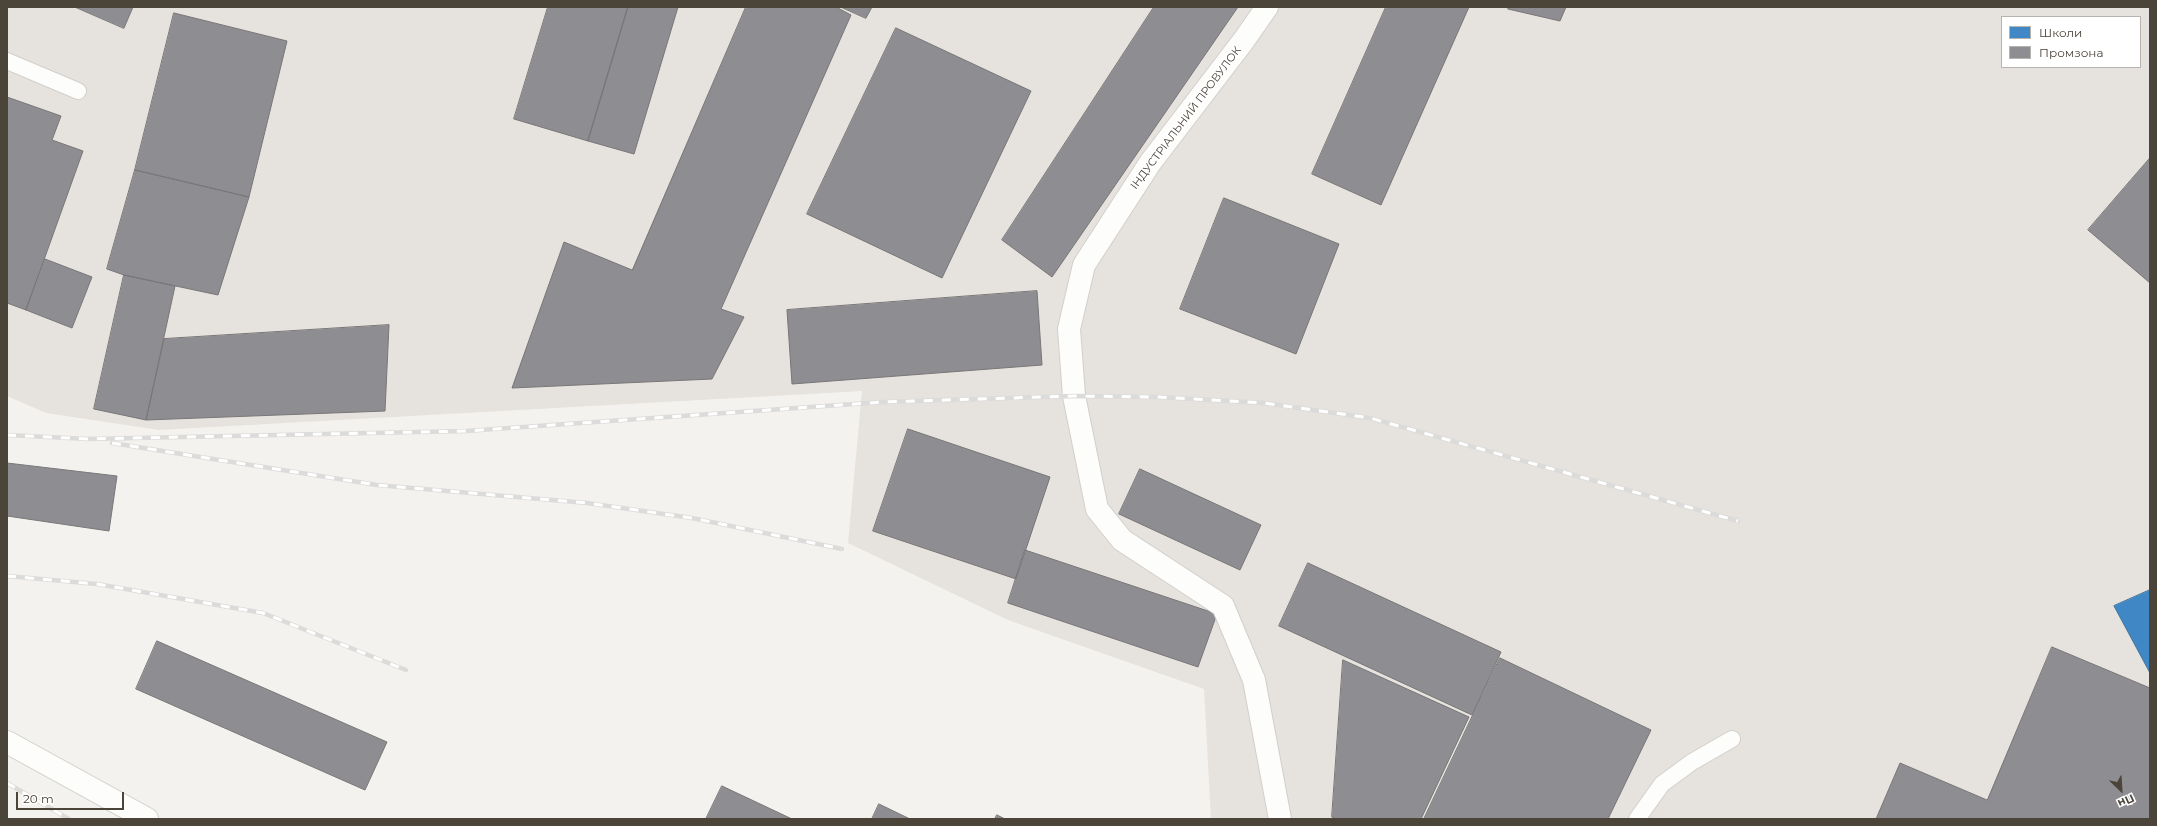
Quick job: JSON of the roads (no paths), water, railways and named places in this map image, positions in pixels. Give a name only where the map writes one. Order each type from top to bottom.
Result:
[{"type":"street","name":"ІНДУСТРІАЛЬНИЙ ПРОВУЛОК","points":[[1267,7],[1244,40],[1150,163],[1084,265],[1069,330],[1074,396],[1097,508],[1122,540],[1223,606],[1254,680],[1280,819]]},
{"type":"street","points":[[7,742],[147,819]]},
{"type":"lane","points":[[7,61],[78,91]]},
{"type":"lane","points":[[1637,819],[1662,784],[1692,762],[1732,739]]},
{"type":"railway","points":[[7,435],[88,439],[466,431],[883,402],[1074,396],[1159,397],[1264,403],[1370,418],[1738,521]]},
{"type":"railway","points":[[112,443],[377,485],[587,503],[692,518],[842,549]]},
{"type":"railway","points":[[7,576],[97,584],[263,613],[406,670]]},
{"type":"railway","points":[[7,783],[69,819]]}]
